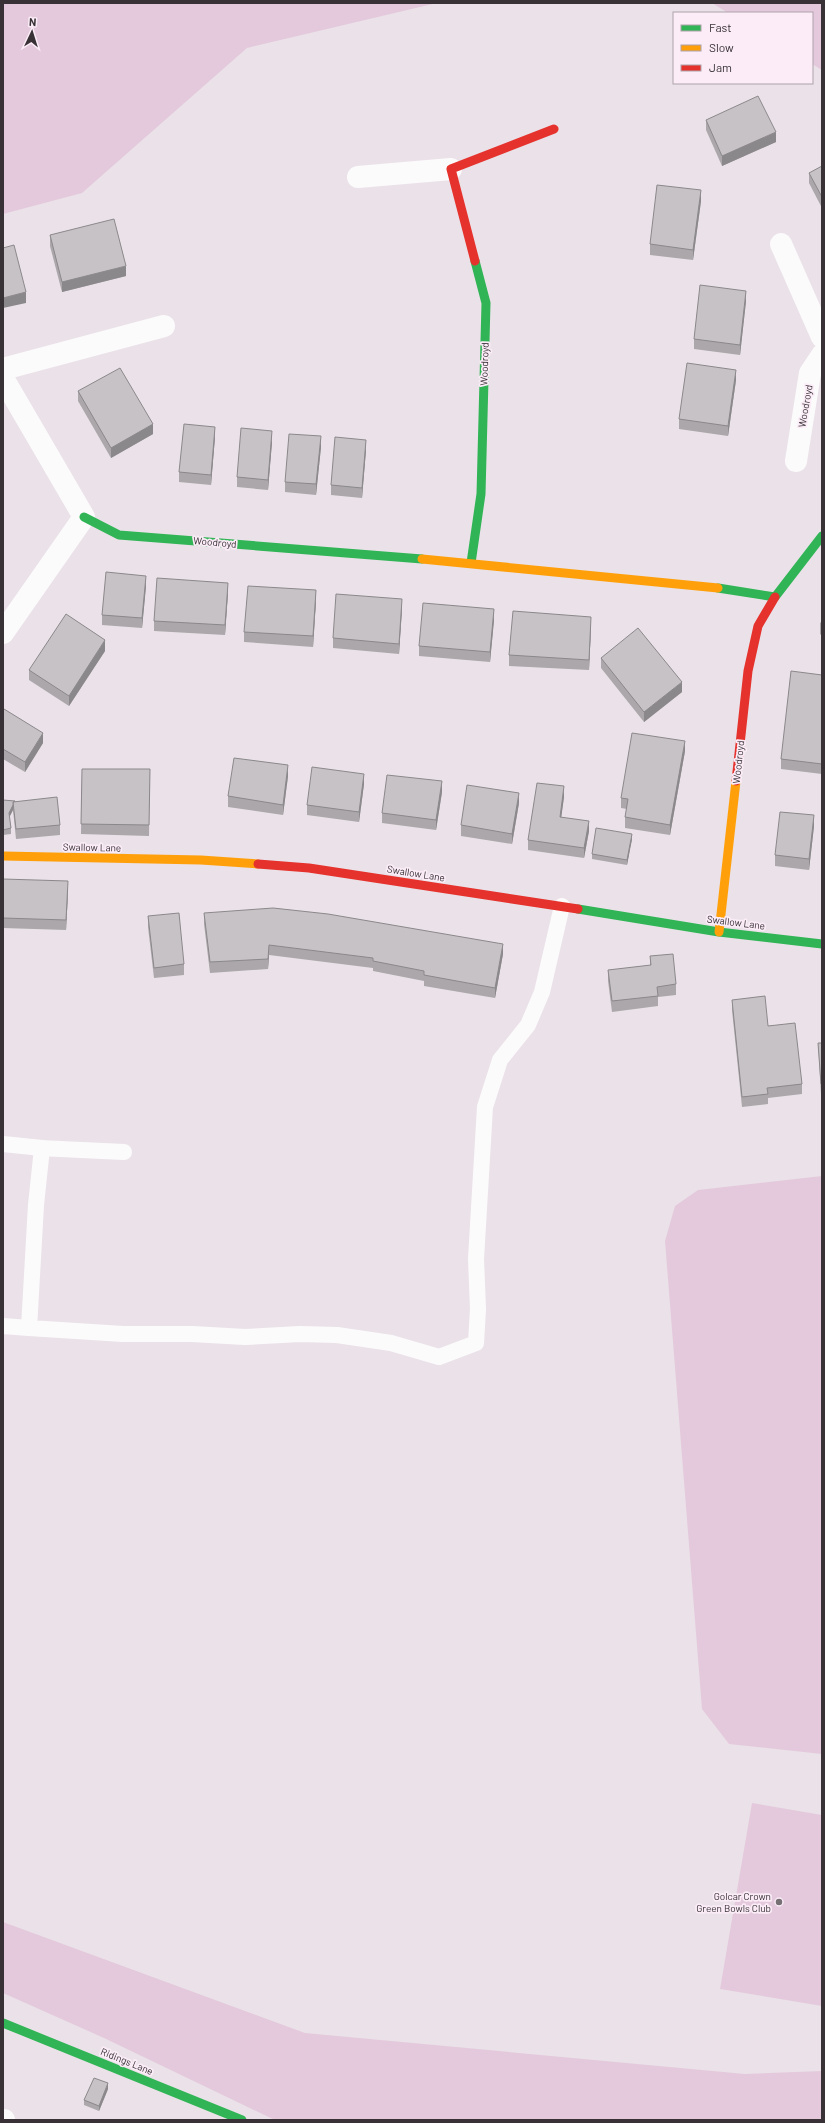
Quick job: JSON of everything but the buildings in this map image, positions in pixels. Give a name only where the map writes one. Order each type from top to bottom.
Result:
[{"type":"street","points":[[358,177],[451,169],[554,129]]},
{"type":"street","name":"Woodroyd","points":[[451,169],[486,303],[482,403],[481,494],[471,563]]},
{"type":"street","points":[[781,244],[822,336]]},
{"type":"street","points":[[3,369],[164,326]]},
{"type":"street","name":"Woodroyd","points":[[796,461],[810,373],[822,355]]},
{"type":"street","points":[[3,378],[84,516],[3,633]]},
{"type":"street","name":"Woodroyd","points":[[84,516],[119,535],[471,563],[706,586],[775,596]]},
{"type":"street","name":"Woodroyd","points":[[719,932],[748,671],[758,626],[775,596],[822,536]]},
{"type":"street","name":"Swallow Lane","points":[[3,856],[201,860],[302,868],[562,906],[719,932],[822,944]]},
{"type":"street","name":"Ridings Lane","points":[[3,2023],[242,2120]]},
{"type":"lane","points":[[3,1326],[123,1334],[192,1334],[245,1337],[300,1334],[337,1335],[390,1343],[439,1357],[476,1343],[478,1309],[476,1259],[485,1107],[500,1060],[528,1025],[542,992],[562,906]]},
{"type":"lane","points":[[3,1144],[40,1148],[124,1152]]},
{"type":"lane","points":[[29,1328],[36,1205],[42,1148],[40,1148]]},
{"type":"shaded area","points":[[3,3],[437,3],[247,48],[82,193],[3,214]]},
{"type":"shaded area","points":[[712,3],[822,3],[822,70],[813,65],[813,12],[726,12]]},
{"type":"shaded area","points":[[822,1176],[822,1754],[729,1744],[702,1709],[665,1241],[675,1206],[698,1190]]},
{"type":"shaded area","name":"Golcar Crown Green Bowls Club","points":[[752,1803],[822,1815],[822,2006],[720,1989]]},
{"type":"shaded area","points":[[3,1922],[305,2033],[745,2074],[822,2071],[822,2120],[275,2120],[104,2038],[3,1993]]},
{"type":"traffic: fast","points":[[471,563],[481,494],[486,303],[475,261]]},
{"type":"traffic: fast","points":[[84,517],[119,535],[422,559]]},
{"type":"traffic: fast","points":[[718,588],[775,597],[822,536]]},
{"type":"traffic: fast","points":[[578,909],[719,932],[822,944]]},
{"type":"traffic: fast","points":[[3,2023],[242,2120]]},
{"type":"traffic: slow","points":[[422,559],[718,588]]},
{"type":"traffic: slow","points":[[719,932],[736,781]]},
{"type":"traffic: slow","points":[[3,856],[201,860],[258,864]]},
{"type":"traffic: jam","points":[[475,261],[451,169],[554,129]]},
{"type":"traffic: jam","points":[[736,781],[748,671],[758,626],[775,597]]},
{"type":"traffic: jam","points":[[258,864],[309,868],[578,909]]},
{"type":"place","name":"Golcar Crown Green Bowls Club","points":[[779,1902]]}]
